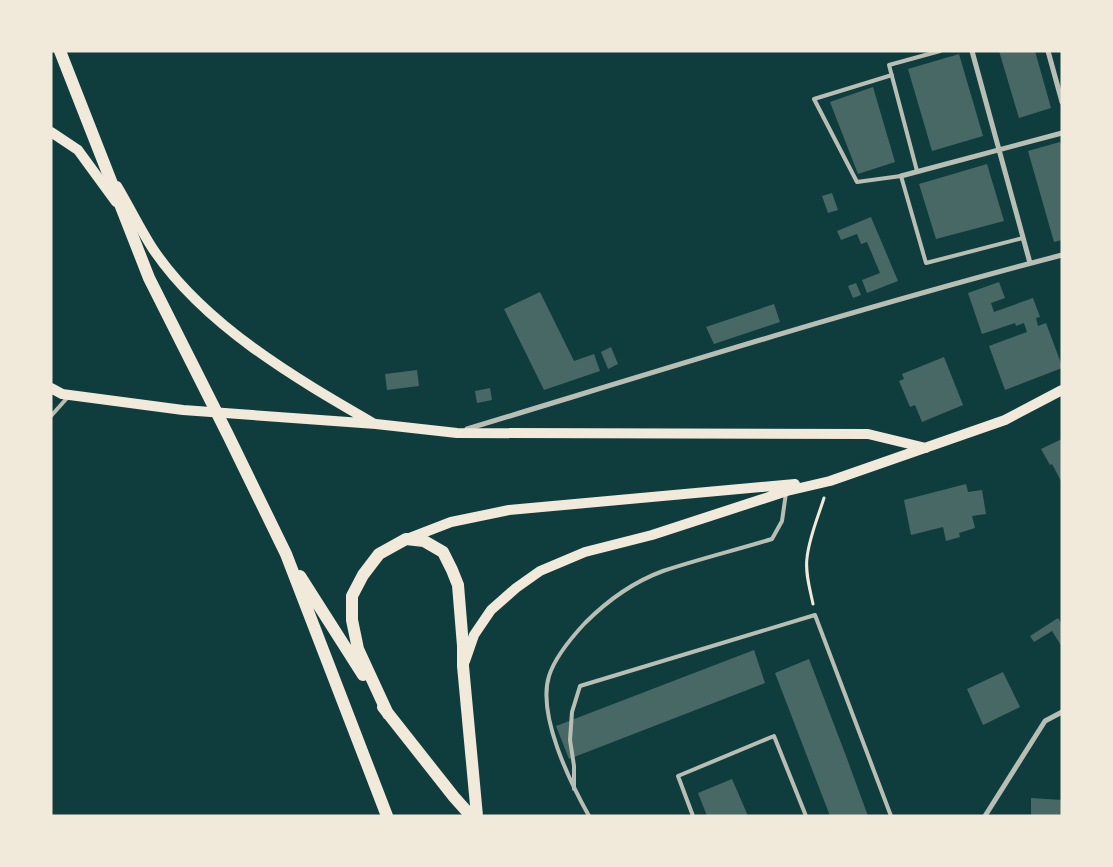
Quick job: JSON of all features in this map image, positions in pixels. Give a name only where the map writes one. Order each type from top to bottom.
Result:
[{"type":"main road","points":[[60,51],[149,278],[286,554],[387,816]]},
{"type":"main road","points":[[51,132],[78,150],[122,210]]},
{"type":"main road","points":[[100,155],[153,249],[190,294],[234,332],[284,370],[376,424]]},
{"type":"main road","points":[[51,388],[66,394],[184,410],[376,424],[457,433],[868,434],[926,448]]},
{"type":"main road","points":[[463,666],[474,635],[491,610],[516,588],[540,571],[585,552],[652,535],[786,491],[830,481],[926,448],[1005,420],[1062,390]]},
{"type":"main road","points":[[388,714],[358,649],[352,620],[352,596],[363,574],[379,554],[406,539],[451,522],[509,510],[830,481]]},
{"type":"main road","points":[[406,539],[424,541],[443,552],[458,585],[463,666],[477,816]]},
{"type":"main road","points":[[286,554],[388,714],[471,816]]},
{"type":"street","points":[[972,51],[1030,263]]},
{"type":"street","points":[[1048,51],[1062,102]]},
{"type":"street","points":[[900,176],[1062,133]]},
{"type":"street","points":[[457,433],[808,325],[1062,255]]},
{"type":"street","points":[[985,816],[1045,721],[1062,712]]},
{"type":"lane","points":[[917,171],[889,65],[940,51]]},
{"type":"lane","points":[[892,75],[814,99],[857,182],[900,176],[926,263],[1023,238]]},
{"type":"lane","points":[[51,416],[66,394]]},
{"type":"lane","points":[[589,816],[574,789],[559,755],[547,705],[548,677],[559,656],[577,632],[598,610],[624,590],[662,572],[772,539],[782,522],[786,491]]},
{"type":"lane","points":[[574,789],[574,766],[570,740],[572,712],[580,686],[815,615],[891,816]]},
{"type":"lane","points":[[693,816],[678,776],[774,736],[806,816]]},
{"type":"path","points":[[815,615],[808,579],[807,559],[815,526],[830,481]]},
{"type":"building","points":[[999,51],[1035,51],[1051,108],[1019,118]]},
{"type":"building","points":[[959,54],[983,136],[932,151],[908,69]]},
{"type":"building","points":[[873,87],[895,162],[858,174],[830,102]]},
{"type":"building","points":[[1060,142],[1062,147],[1062,240],[1054,242],[1028,151]]},
{"type":"building","points":[[987,164],[1004,221],[936,239],[919,184]]},
{"type":"building","points":[[832,193],[838,210],[828,213],[822,196]]},
{"type":"building","points":[[871,217],[898,281],[867,293],[862,280],[880,273],[867,242],[861,244],[857,234],[841,240],[837,231]]},
{"type":"building","points":[[999,282],[1005,298],[991,303],[994,312],[1033,298],[1040,317],[1036,318],[1038,326],[1046,323],[1062,366],[1062,368],[1005,390],[989,346],[1027,332],[1024,323],[1016,326],[1015,323],[982,334],[968,293]]},
{"type":"building","points":[[856,283],[861,295],[853,298],[848,286]]},
{"type":"building","points":[[540,292],[574,361],[594,354],[600,371],[544,390],[504,309]]},
{"type":"building","points":[[774,304],[780,322],[714,344],[706,327]]},
{"type":"building","points":[[611,347],[618,364],[608,369],[601,352]]},
{"type":"building","points":[[944,357],[963,405],[922,422],[915,405],[910,407],[899,381],[904,379],[902,374]]},
{"type":"building","points":[[417,370],[419,386],[387,390],[385,374]]},
{"type":"building","points":[[490,388],[492,400],[477,403],[475,391]]},
{"type":"building","points":[[1062,439],[1062,483],[1041,449]]},
{"type":"building","points":[[966,484],[968,492],[982,490],[986,514],[972,516],[975,528],[959,533],[960,537],[946,541],[943,527],[911,535],[904,500]]},
{"type":"building","points":[[1058,618],[1062,624],[1062,647],[1052,631],[1034,642],[1030,636]]},
{"type":"building","points":[[754,650],[765,683],[569,759],[556,726]]},
{"type":"building","points":[[809,659],[868,816],[830,816],[775,673]]},
{"type":"building","points":[[1003,672],[1020,707],[983,725],[967,689]]},
{"type":"building","points":[[732,779],[748,816],[707,816],[698,793]]},
{"type":"building","points":[[1031,798],[1062,800],[1062,816],[1031,816]]}]
